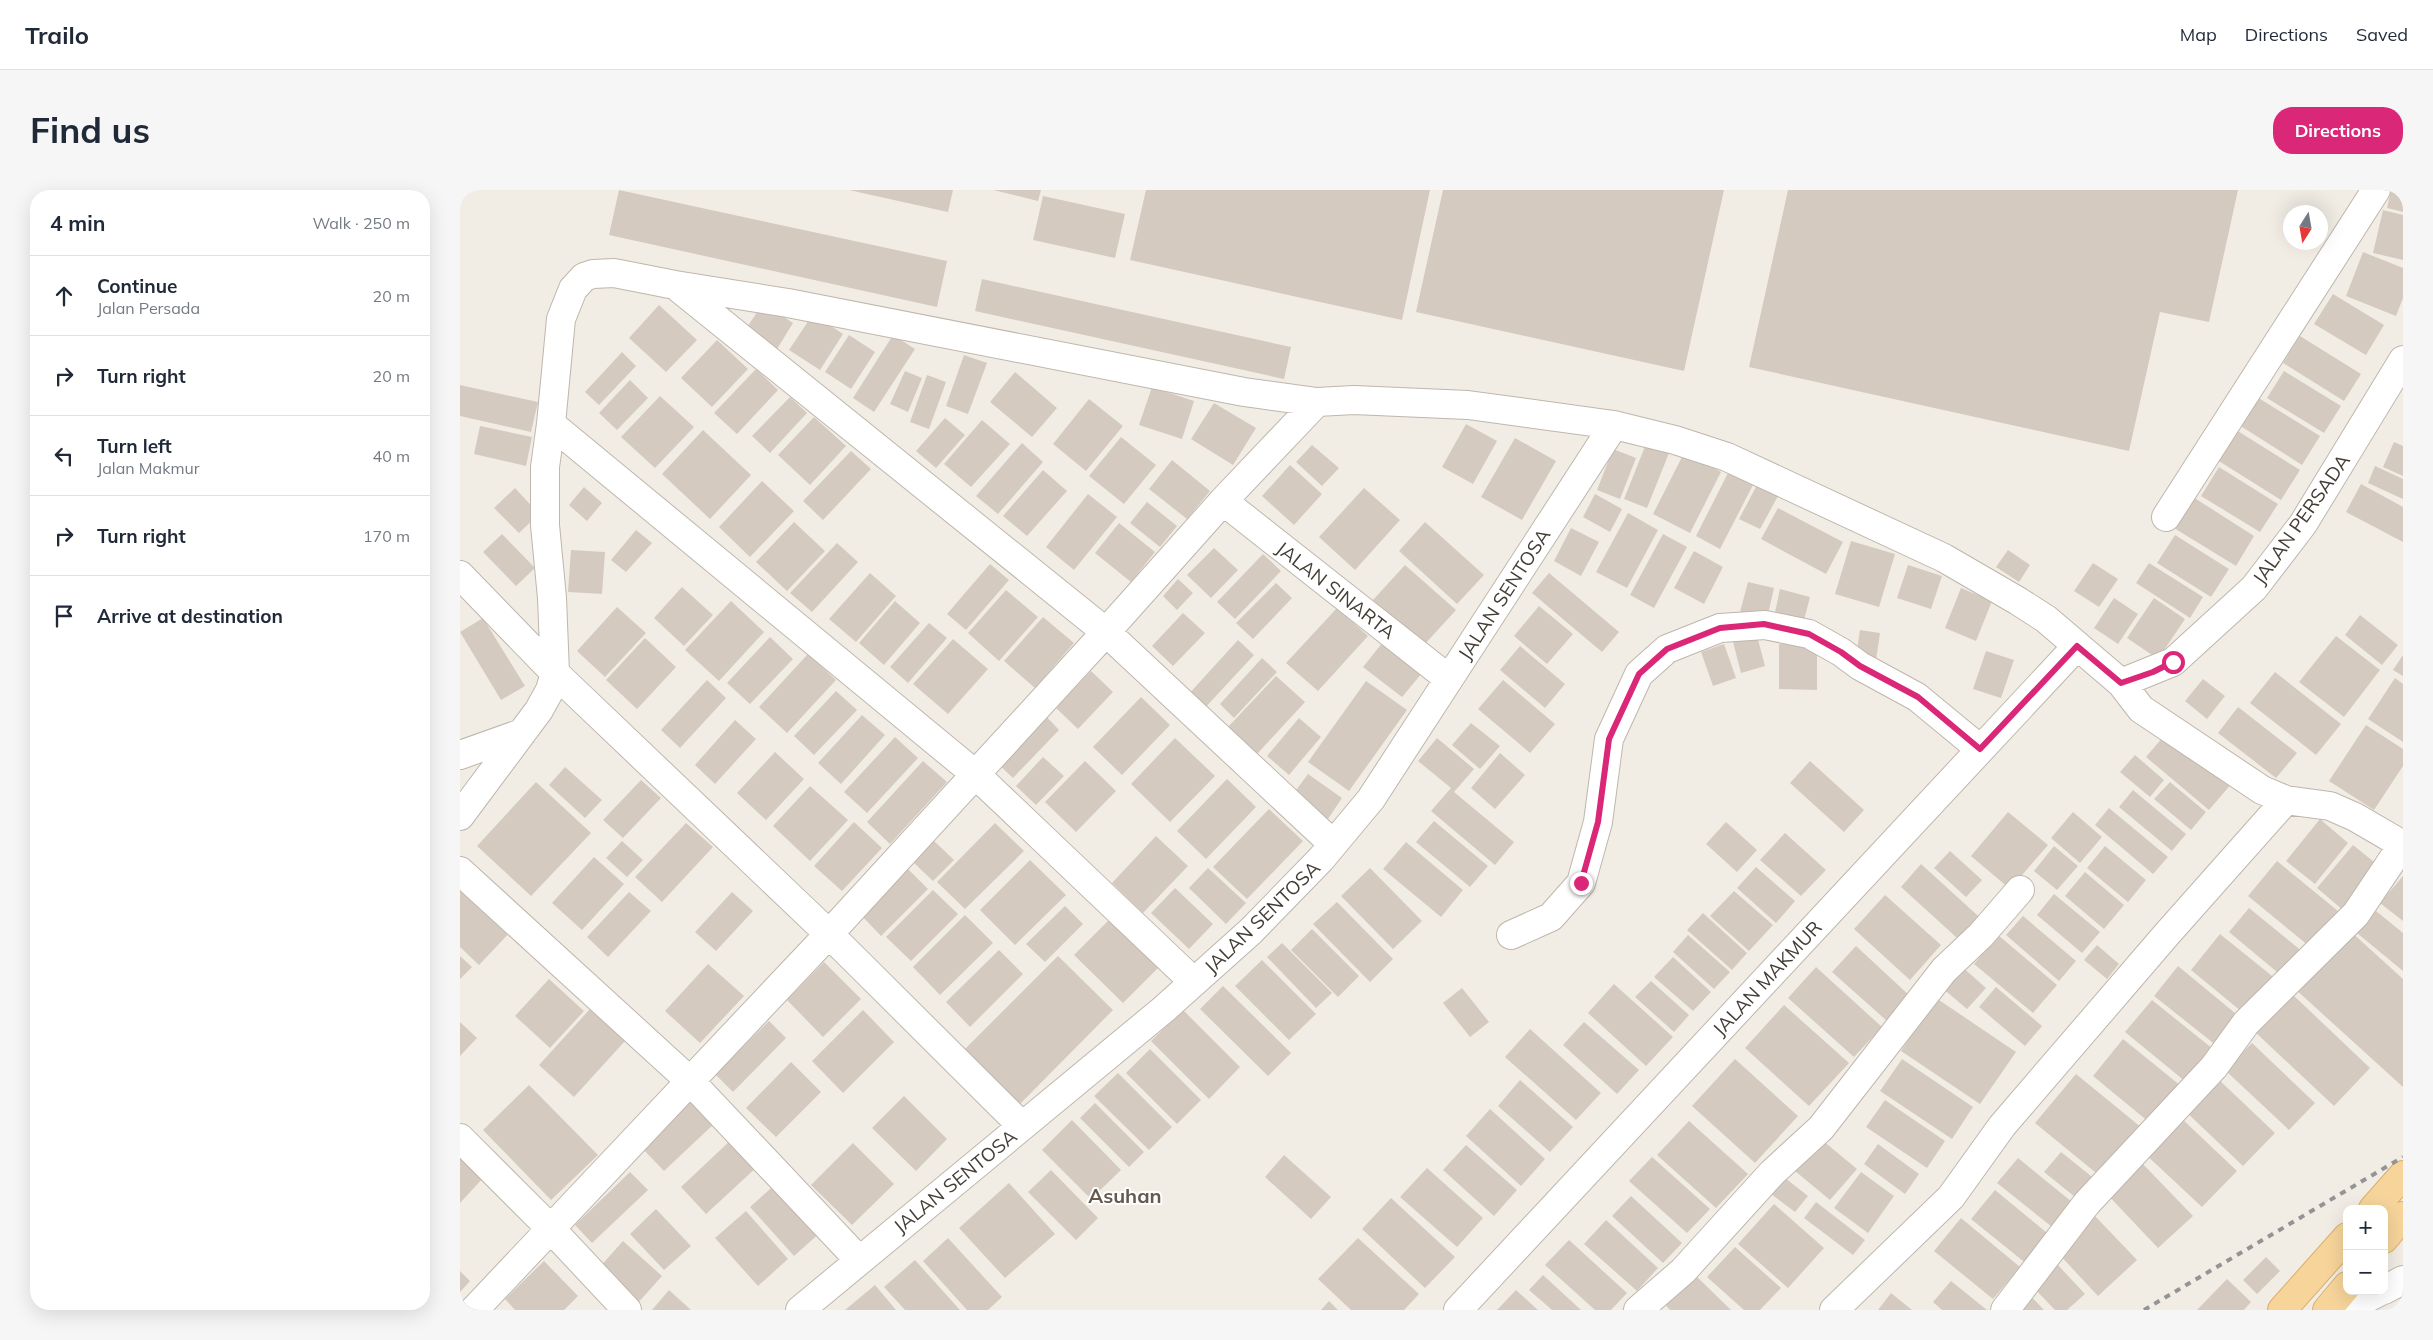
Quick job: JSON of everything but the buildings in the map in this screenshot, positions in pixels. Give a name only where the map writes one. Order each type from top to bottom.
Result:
[{"type":"main road","points":[[2377,1205],[2403,1176]]},
{"type":"main road","points":[[2388,1234],[2403,1216]]},
{"type":"main road","points":[[2282,1310],[2343,1241]]},
{"type":"main road","points":[[2327,1310],[2343,1291]]},
{"type":"street","points":[[2166,517],[2376,190]]},
{"type":"street","points":[[460,816],[539,710],[550,690],[555,673],[552,598],[545,525],[544,467],[551,424],[561,319],[573,289],[584,277],[593,274],[614,273],[788,303],[1244,392],[1317,402],[1354,400],[1468,405],[1614,425],[1675,440],[1727,457],[1944,558],[2046,619],[2121,683],[2141,709],[2262,790],[2286,800],[2330,806],[2355,817],[2403,845],[2356,914],[2246,1023],[2214,1066],[2087,1202],[2005,1310]]},
{"type":"street","points":[[675,285],[1106,632],[1333,844]]},
{"type":"street","name":"JALAN PERSADA","points":[[2121,683],[2153,672],[2173,662],[2254,588],[2303,524],[2403,360]]},
{"type":"street","points":[[474,1310],[552,1230],[829,934],[974,773],[1106,632],[1223,501],[1317,402]]},
{"type":"street","points":[[551,424],[974,773],[1194,982]]},
{"type":"street","name":"JALAN SENTOSA","points":[[800,1310],[1194,982],[1251,931],[1333,844],[1370,799],[1614,425]]},
{"type":"street","name":"JALAN SINARTA","points":[[1223,501],[1449,679]]},
{"type":"street","points":[[460,575],[555,673],[829,934],[1022,1126]]},
{"type":"street","points":[[1511,935],[1550,917],[1581,883],[1598,822],[1609,739],[1639,674],[1667,649],[1720,628],[1764,624],[1809,634],[1841,652],[1860,666],[1918,697],[1980,749]]},
{"type":"street","name":"JALAN MAKMUR","points":[[1458,1310],[2077,646]]},
{"type":"street","points":[[460,755],[522,733]]},
{"type":"street","points":[[1834,1310],[1950,1197],[2002,1126],[2286,800]]},
{"type":"street","points":[[460,871],[691,1082],[859,1260]]},
{"type":"street","points":[[1638,1310],[1683,1271],[1772,1172],[1821,1128],[1944,970],[1982,935],[2020,890]]},
{"type":"street","points":[[460,1138],[552,1230],[627,1310]]},
{"type":"street","points":[[2388,1288],[2403,1280]]},
{"type":"street","points":[[2344,1310],[2373,1295]]},
{"type":"railway","points":[[2144,1310],[2403,1157]]},
{"type":"district","name":"Asuhan","points":[[1125,1195]]},
{"type":"route","points":[[1581,883],[1598,822],[1609,739],[1639,674],[1667,649],[1720,628],[1764,624],[1809,634],[1841,652],[1860,666],[1918,697],[1980,749],[2077,646],[2121,683],[2153,672],[2173,662]]}]
